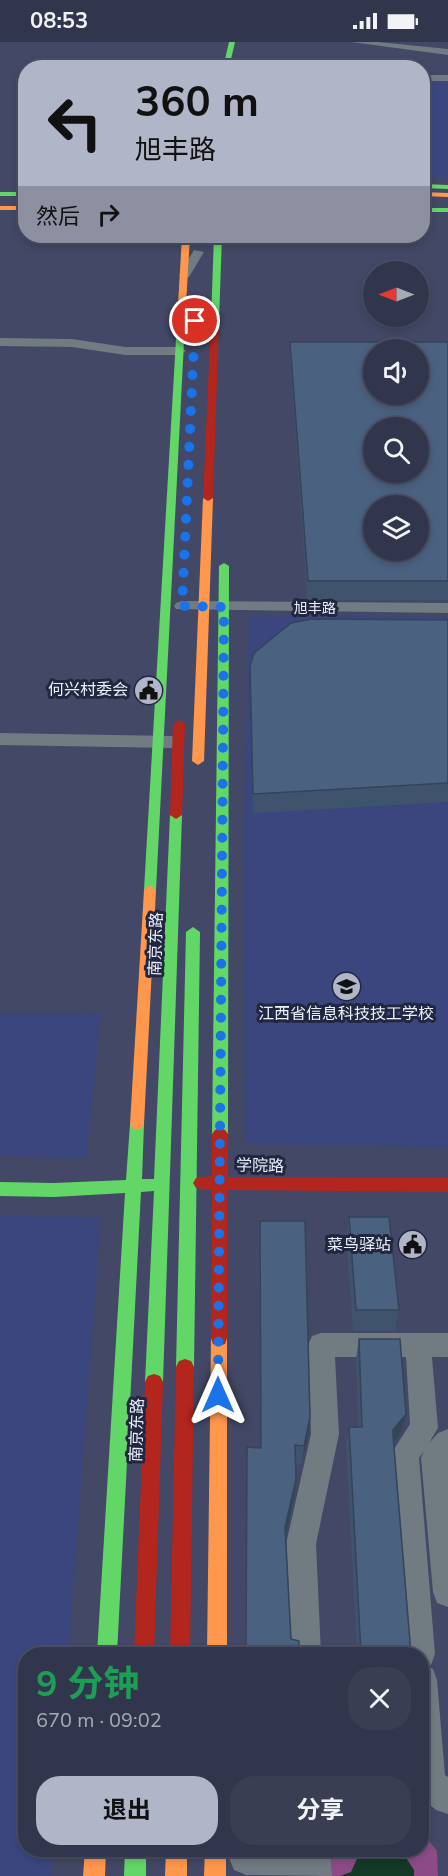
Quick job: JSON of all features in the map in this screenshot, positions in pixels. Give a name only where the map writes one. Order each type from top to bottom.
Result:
[{"type":"main road","points":[[222,60],[226,42]]},
{"type":"main road","points":[[228,60],[232,42]]},
{"type":"main road","points":[[240,60],[243,42]]},
{"type":"main road","points":[[0,186],[18,186]]},
{"type":"main road","points":[[430,186],[448,187]]},
{"type":"main road","points":[[0,194],[18,194]]},
{"type":"main road","points":[[430,194],[448,195]]},
{"type":"main road","points":[[0,200],[18,200]]},
{"type":"main road","points":[[430,201],[448,201]]},
{"type":"main road","points":[[0,208],[18,208]]},
{"type":"main road","points":[[430,210],[448,210]]},
{"type":"main road","points":[[187,353],[185,275],[194,243]]},
{"type":"main road","points":[[107,1647],[158,742],[187,353],[198,252],[197,243]]},
{"type":"main road","points":[[197,779],[218,243]]},
{"type":"main road","points":[[223,479],[222,340],[225,243]]},
{"type":"main road","points":[[217,1647],[224,549]]},
{"type":"main road","name":"南京东路","points":[[144,1647],[179,709]]},
{"type":"main road","points":[[180,1647],[194,920]]},
{"type":"main road","name":"学院路","points":[[0,1190],[54,1190],[219,1182],[448,1185]]},
{"type":"main road","points":[[94,1876],[95,1857]]},
{"type":"main road","points":[[135,1876],[136,1857]]},
{"type":"main road","points":[[176,1876],[177,1857]]},
{"type":"main road","points":[[215,1876],[228,1857]]},
{"type":"street","points":[[355,42],[448,52]]},
{"type":"street","points":[[430,78],[448,78]]},
{"type":"street","points":[[185,275],[198,252]]},
{"type":"street","points":[[0,342],[72,343],[125,351],[187,353]]},
{"type":"street","name":"旭丰路","points":[[182,606],[448,608]]},
{"type":"street","points":[[0,740],[178,743]]},
{"type":"street","points":[[306,1647],[301,1544],[325,1434],[321,1345],[448,1345],[448,1352]]},
{"type":"street","points":[[418,1345],[424,1428],[405,1454],[419,1647]]},
{"type":"street","points":[[448,1443],[435,1458],[448,1592]]},
{"type":"street","points":[[429,1784],[448,1798]]},
{"type":"street","points":[[272,1857],[314,1861]]},
{"type":"shaded area","points":[[430,81],[448,81],[448,178],[430,178]]},
{"type":"shaded area","name":"江西省信息科技技工学校","points":[[249,615],[448,617],[448,1147],[245,1144],[244,829]]},
{"type":"shaded area","points":[[0,1013],[101,1014],[86,1158],[0,1156]]},
{"type":"shaded area","points":[[0,1216],[101,1217],[69,1647],[18,1647],[18,1857],[52,1857],[51,1876],[0,1876]]},
{"type":"shaded area","points":[[429,1841],[437,1851],[438,1876],[319,1876],[318,1857],[429,1857]]},
{"type":"shaded area","points":[[358,1857],[406,1857],[414,1870],[414,1876],[340,1876],[351,1872]]},
{"type":"building","points":[[290,342],[363,342],[363,405],[429,405],[429,342],[448,342],[448,581],[308,581]]},
{"type":"building","points":[[312,619],[448,620],[448,783],[253,794],[250,666],[254,653],[291,623]]},
{"type":"building","points":[[349,1217],[389,1217],[399,1310],[356,1310]]},
{"type":"building","points":[[260,1221],[305,1221],[310,1417],[304,1446],[295,1445],[296,1480],[285,1527],[291,1639],[299,1641],[299,1647],[246,1647],[247,1447],[261,1448]]},
{"type":"building","points":[[359,1339],[400,1339],[406,1414],[393,1430],[393,1436],[410,1647],[361,1647],[349,1427],[362,1427]]},
{"type":"traffic: fast","points":[[228,60],[232,42]]},
{"type":"traffic: fast","points":[[430,186],[448,187]]},
{"type":"traffic: fast","points":[[0,194],[18,194]]},
{"type":"traffic: fast","points":[[430,210],[448,210]]},
{"type":"traffic: fast","points":[[215,320],[218,243]]},
{"type":"traffic: fast","points":[[150,890],[181,322]]},
{"type":"traffic: fast","points":[[220,1134],[224,566]]},
{"type":"traffic: fast","points":[[154,1382],[176,815]]},
{"type":"traffic: fast","points":[[185,1367],[193,932]]},
{"type":"traffic: fast","points":[[107,1647],[137,1124]]},
{"type":"traffic: fast","points":[[0,1189],[54,1190],[153,1185]]},
{"type":"traffic: fast","points":[[135,1876],[136,1857]]},
{"type":"traffic: slow","points":[[430,194],[448,195]]},
{"type":"traffic: slow","points":[[0,208],[18,208]]},
{"type":"traffic: slow","points":[[181,322],[186,243]]},
{"type":"traffic: slow","points":[[198,761],[208,498]]},
{"type":"traffic: slow","points":[[137,1124],[150,890]]},
{"type":"traffic: slow","points":[[217,1647],[219,1338]]},
{"type":"traffic: slow","points":[[94,1876],[95,1857]]},
{"type":"traffic: slow","points":[[176,1876],[177,1857]]},
{"type":"traffic: slow","points":[[215,1876],[216,1857]]},
{"type":"traffic: jam","points":[[208,498],[215,320]]},
{"type":"traffic: jam","points":[[176,815],[179,724]]},
{"type":"traffic: jam","points":[[219,1338],[220,1134]]},
{"type":"traffic: jam","points":[[201,1183],[448,1185]]},
{"type":"traffic: jam","points":[[180,1647],[185,1367]]},
{"type":"traffic: jam","points":[[144,1647],[154,1382]]},
{"type":"place","name":"何兴村委会","points":[[149,690]]},
{"type":"place","name":"江西省信息科技技工学校","points":[[346,986]]},
{"type":"place","name":"菜鸟驿站","points":[[412,1245]]},
{"type":"route","points":[[195,321],[182,606],[224,607],[218,1395]]}]
